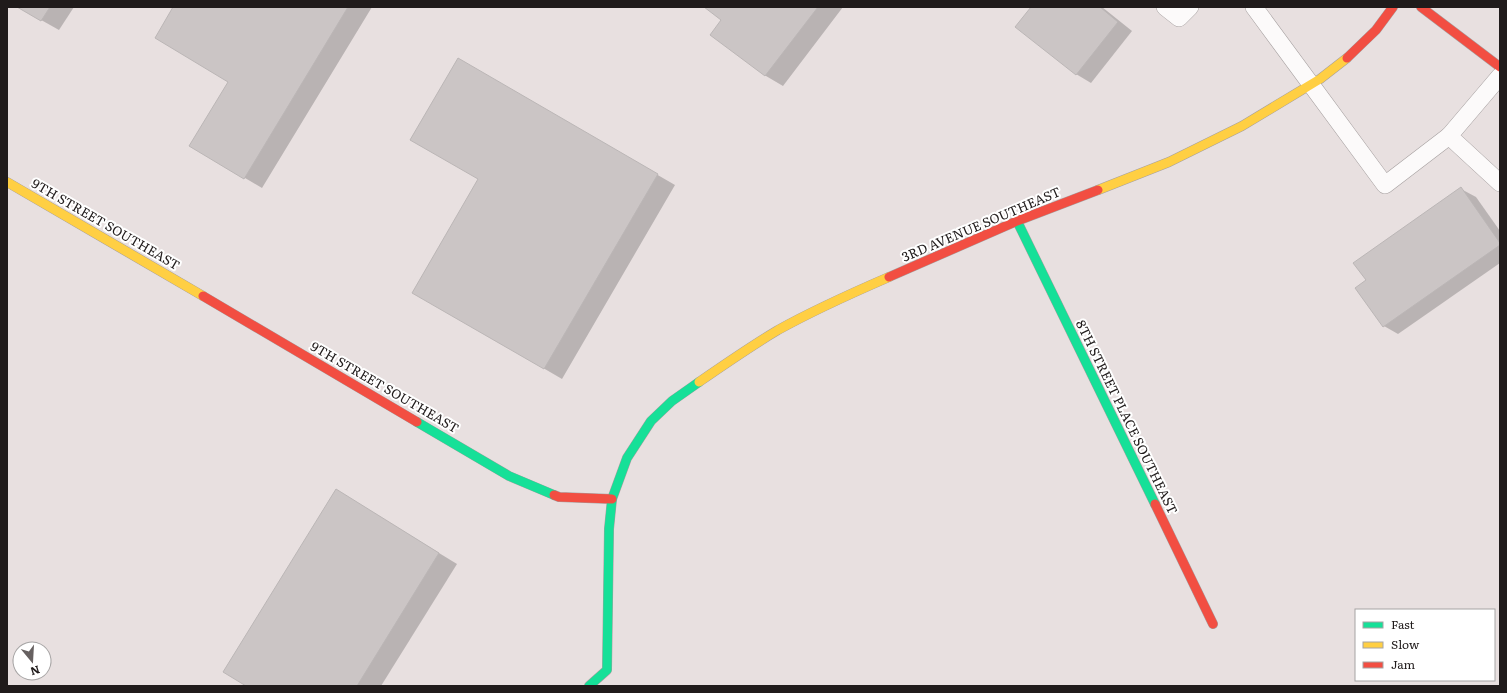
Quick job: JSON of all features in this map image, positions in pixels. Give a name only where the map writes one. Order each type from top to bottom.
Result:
[{"type":"street","name":"3RD AVENUE SOUTHEAST","points":[[612,499],[627,458],[651,421],[672,401],[735,357],[779,330],[847,295],[1017,221],[1169,162],[1242,126],[1320,79],[1344,61],[1376,30],[1392,7]]},
{"type":"street","points":[[1421,7],[1500,68]]},
{"type":"street","name":"9TH STREET SOUTHEAST","points":[[7,182],[509,476],[559,498],[612,499]]},
{"type":"street","name":"8TH STREET PLACE SOUTHEAST","points":[[1017,221],[1213,624]]},
{"type":"street","points":[[589,686],[607,670],[609,529],[612,499]]},
{"type":"lane","points":[[1165,7],[1179,18],[1190,7]]},
{"type":"lane","points":[[1254,7],[1385,185],[1449,136],[1500,76]]},
{"type":"lane","points":[[1449,136],[1500,183]]},
{"type":"building","points":[[17,7],[50,7],[41,21]]},
{"type":"building","points":[[173,7],[348,7],[244,179],[189,146],[228,82],[155,38]]},
{"type":"building","points":[[704,7],[818,7],[765,76],[710,35],[721,20]]},
{"type":"building","points":[[1031,7],[1100,7],[1118,22],[1076,75],[1015,27]]},
{"type":"building","points":[[458,58],[658,174],[544,369],[412,293],[478,179],[410,140]]},
{"type":"building","points":[[1461,187],[1500,245],[1383,327],[1355,288],[1366,280],[1353,263]]},
{"type":"building","points":[[336,489],[439,553],[357,686],[246,686],[223,672]]},
{"type":"traffic: fast","points":[[1017,221],[1155,504]]},
{"type":"traffic: fast","points":[[589,686],[607,670],[609,529],[612,499],[627,458],[651,421],[672,401],[699,382]]},
{"type":"traffic: fast","points":[[417,422],[509,476],[554,495]]},
{"type":"traffic: slow","points":[[1098,190],[1169,162],[1242,126],[1320,79],[1347,58]]},
{"type":"traffic: slow","points":[[7,182],[203,296]]},
{"type":"traffic: slow","points":[[699,382],[778,330],[833,302],[889,277]]},
{"type":"traffic: jam","points":[[1347,58],[1376,30],[1393,7]]},
{"type":"traffic: jam","points":[[1421,7],[1500,67]]},
{"type":"traffic: jam","points":[[889,277],[1017,221],[1098,190]]},
{"type":"traffic: jam","points":[[203,296],[417,422]]},
{"type":"traffic: jam","points":[[554,495],[559,497],[612,499]]},
{"type":"traffic: jam","points":[[1155,504],[1213,624]]}]
